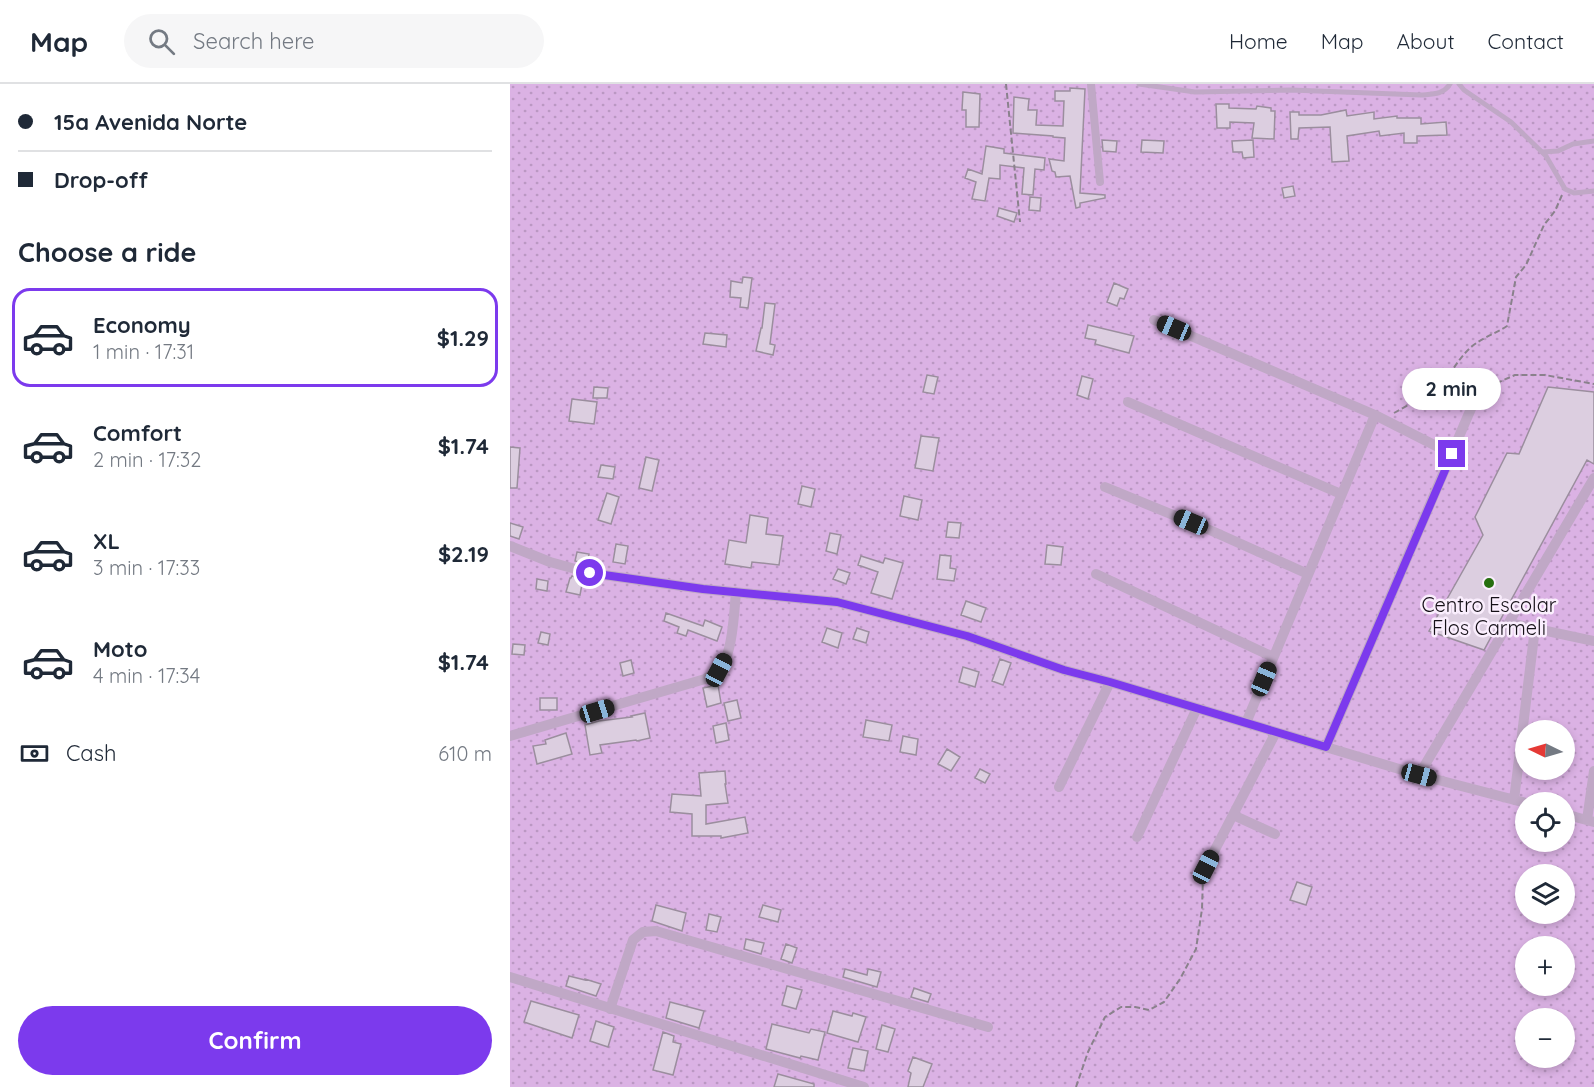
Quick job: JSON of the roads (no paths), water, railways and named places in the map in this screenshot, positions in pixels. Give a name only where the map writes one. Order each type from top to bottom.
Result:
[{"type":"street","points":[[1090,84],[1100,182]]},
{"type":"street","points":[[1154,320],[1374,415],[1452,454]]},
{"type":"street","points":[[1326,747],[1479,390]]},
{"type":"street","points":[[1128,402],[1341,494]]},
{"type":"street","points":[[1246,723],[1374,415]]},
{"type":"street","points":[[1419,775],[1594,478]]},
{"type":"street","points":[[1105,487],[1308,574]]},
{"type":"street","points":[[510,546],[550,562],[590,573],[736,592],[837,602],[967,636],[1064,670],[1419,775],[1514,800],[1535,628]]},
{"type":"street","points":[[1096,574],[1274,657]]},
{"type":"street","points":[[510,736],[705,679],[719,670],[727,655],[736,592]]},
{"type":"street","points":[[1509,623],[1594,641]]},
{"type":"street","points":[[1059,787],[1110,682]]},
{"type":"street","points":[[1137,837],[1197,708]]},
{"type":"street","points":[[1206,867],[1276,732]]},
{"type":"street","points":[[1575,817],[1590,821],[1594,771]]},
{"type":"street","points":[[1233,815],[1275,834]]},
{"type":"street","points":[[610,1008],[633,940],[643,932],[656,931],[988,1027]]},
{"type":"street","points":[[510,977],[864,1087]]},
{"type":"lane","points":[[1139,84],[1195,92],[1291,90],[1421,95],[1439,94],[1450,84]]},
{"type":"lane","points":[[1459,84],[1464,90],[1511,122],[1542,152],[1565,189],[1574,193],[1594,192]]},
{"type":"lane","points":[[1542,152],[1558,151],[1573,144],[1594,141]]},
{"type":"place","name":"Centro Escolar Flos Carmeli","points":[[1489,583]]}]
